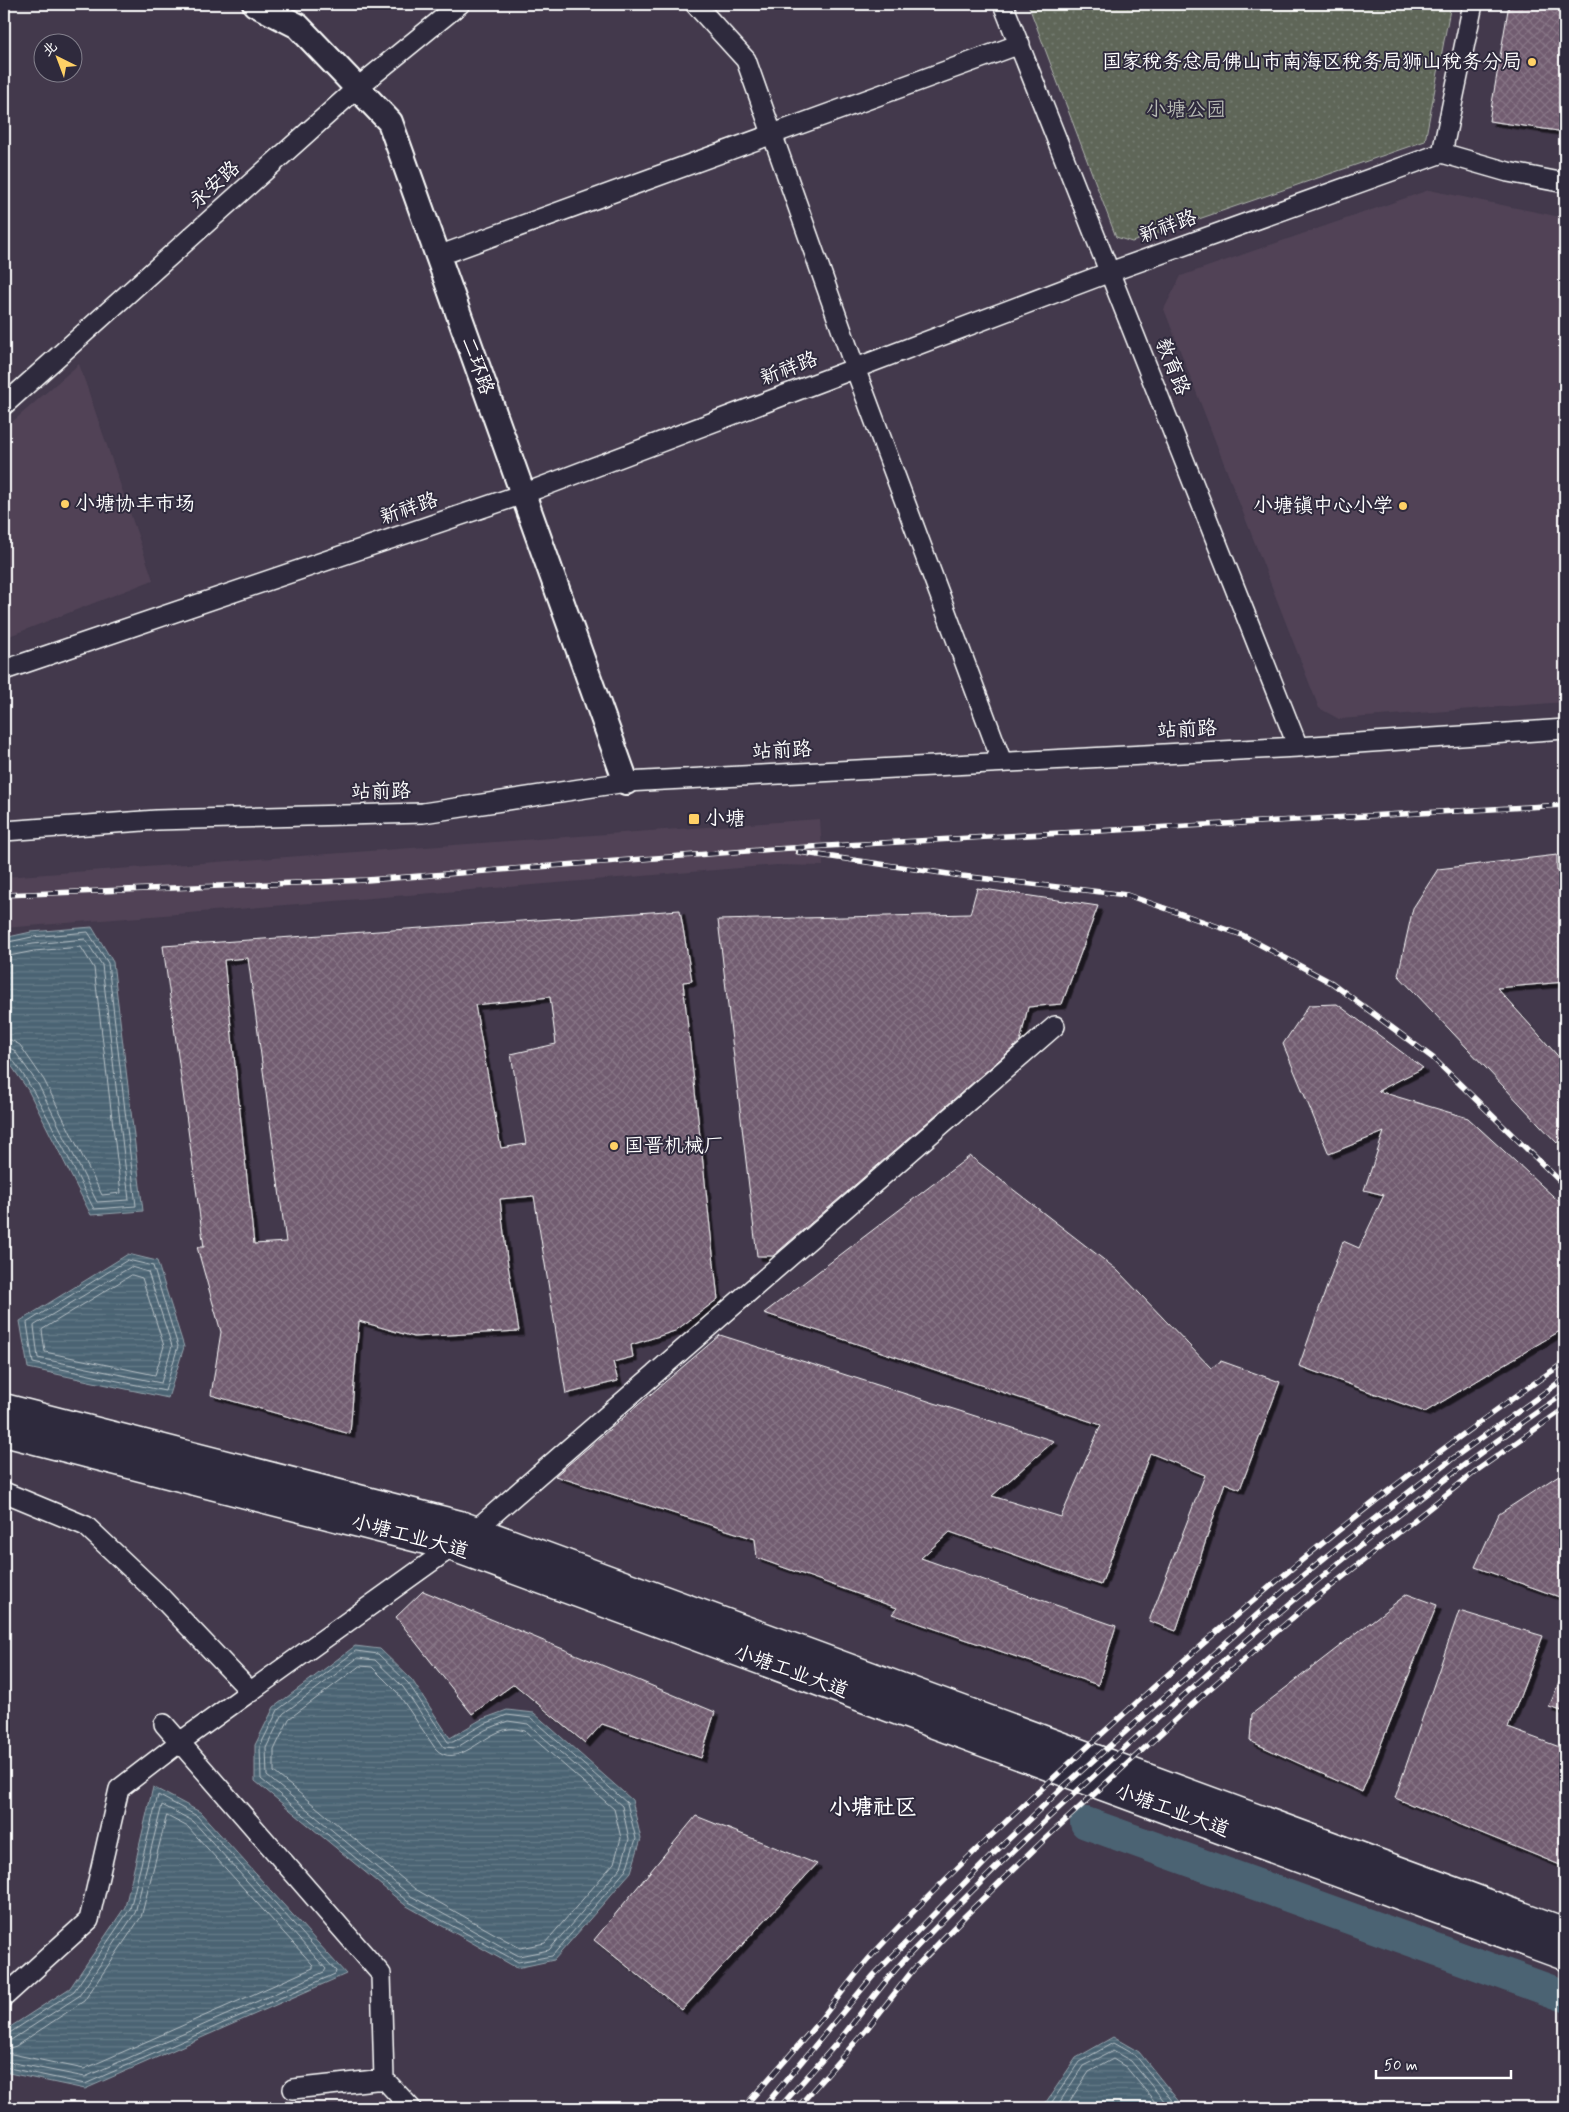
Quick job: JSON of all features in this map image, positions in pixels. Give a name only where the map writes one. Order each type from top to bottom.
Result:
[{"type":"main road","name":"小塘工业大道","points":[[4,1408],[450,1523],[474,1531],[1565,1932]]},
{"type":"main road","name":"小塘工业大道","points":[[4,1432],[453,1547],[1565,1956]]},
{"type":"street","name":"二环路","points":[[255,4],[298,26],[390,122],[626,782]]},
{"type":"street","name":"永安路","points":[[4,405],[357,88],[460,4]]},
{"type":"street","points":[[694,4],[746,60],[855,368],[1002,762]]},
{"type":"street","name":"教育路","points":[[1003,4],[1298,747]]},
{"type":"street","points":[[1473,4],[1442,153],[1508,172],[1565,183]]},
{"type":"street","points":[[438,256],[1020,44]]},
{"type":"street","name":"新祥路","points":[[4,670],[523,494],[1110,272],[1442,153]]},
{"type":"street","name":"站前路","points":[[4,831],[157,820],[423,813],[626,782],[1298,747],[1565,729]]},
{"type":"street","points":[[4,1996],[89,1920],[119,1789],[180,1742],[474,1531],[1055,1026]]},
{"type":"street","points":[[4,1492],[86,1526],[158,1593],[251,1692]]},
{"type":"street","points":[[164,1724],[381,1974],[384,2079],[411,2108]]},
{"type":"street","points":[[293,2089],[384,2079]]},
{"type":"shaded area","name":"小塘镇中心小学","points":[[1429,190],[1565,218],[1565,702],[1339,719],[1319,708],[1164,309],[1181,276]]},
{"type":"shaded area","name":"小塘协丰市场","points":[[79,364],[153,580],[4,638],[4,429]]},
{"type":"shaded area","points":[[820,819],[823,866],[777,865],[4,928],[4,877]]},
{"type":"green space","name":"小塘公园","points":[[1028,4],[1451,4],[1425,141],[1132,242],[1116,237]]},
{"type":"water","points":[[92,927],[113,962],[143,1211],[91,1215],[28,1090],[4,1055],[4,938],[31,932]]},
{"type":"water","points":[[128,1254],[157,1261],[184,1347],[168,1398],[28,1368],[20,1321]]},
{"type":"water","points":[[355,1646],[380,1649],[412,1680],[450,1738],[480,1720],[507,1710],[534,1713],[632,1800],[641,1839],[631,1872],[554,1960],[517,1968],[405,1905],[255,1781],[255,1745],[274,1707]]},
{"type":"water","points":[[153,1787],[200,1812],[346,1974],[85,2089],[4,2072],[4,2031],[70,1988],[125,1907]]},
{"type":"water","points":[[1113,2037],[1139,2052],[1184,2108],[1042,2108],[1076,2058]]},
{"type":"building","name":"国家税务总局佛山市南海区税务局狮山税务分局","points":[[1509,4],[1565,4],[1565,132],[1489,121]]},
{"type":"building","points":[[1557,855],[1557,871],[1565,871],[1565,982],[1497,988],[1565,1064],[1565,1133],[1557,1143],[1398,975],[1413,908],[1438,869]]},
{"type":"building","points":[[977,888],[1098,906],[1062,1004],[1028,1007],[1020,1042],[773,1256],[757,1256],[718,920],[970,914]]},
{"type":"building","points":[[680,910],[692,981],[683,982],[718,1299],[675,1331],[631,1345],[633,1357],[613,1362],[618,1381],[566,1394],[534,1196],[500,1199],[507,1259],[519,1331],[414,1337],[359,1321],[350,1434],[211,1395],[221,1332],[197,1247],[204,1247],[163,946]],"holes":[[[248,958],[286,1242],[254,1244],[224,960]],[[550,997],[556,1044],[511,1054],[526,1144],[501,1148],[475,1005]]]},
{"type":"building","points":[[1337,1004],[1423,1068],[1378,1091],[1468,1118],[1565,1207],[1565,1328],[1425,1412],[1299,1366],[1343,1241],[1359,1248],[1384,1195],[1364,1190],[1384,1132],[1329,1154],[1283,1044],[1309,1005]]},
{"type":"building","points":[[970,1156],[1117,1270],[1211,1368],[1221,1361],[1280,1382],[1240,1489],[1225,1483],[1176,1631],[1149,1621],[1205,1475],[1150,1453],[1101,1585],[950,1532],[921,1558],[1116,1626],[1098,1685],[892,1614],[897,1608],[757,1558],[755,1539],[555,1476],[720,1335],[1054,1441],[992,1496],[1061,1517],[1101,1425],[764,1313]]},
{"type":"building","points":[[1565,1471],[1565,1599],[1475,1567],[1499,1514]]},
{"type":"building","points":[[423,1591],[715,1712],[701,1758],[602,1724],[585,1743],[514,1684],[472,1714],[396,1617]]},
{"type":"building","points":[[1407,1594],[1437,1605],[1362,1792],[1250,1741],[1252,1714]]},
{"type":"building","points":[[1459,1611],[1543,1636],[1508,1728],[1565,1749],[1565,1867],[1395,1798]]},
{"type":"building","points":[[1565,1668],[1565,1712],[1549,1707]]},
{"type":"building","points":[[696,1816],[817,1864],[682,2010],[594,1940]]},
{"type":"waterway","points":[[1086,1823],[1565,1996]]},
{"type":"railway","points":[[4,895],[367,880],[774,849],[1565,805]]},
{"type":"railway","points":[[798,852],[962,876],[1127,895],[1242,935],[1332,983],[1433,1058],[1565,1186]]},
{"type":"railway","points":[[743,2108],[817,2024],[866,1962],[902,1924],[991,1835],[1084,1750],[1278,1579],[1390,1489],[1565,1362]]},
{"type":"railway","points":[[763,2108],[873,1976],[992,1855],[1061,1789],[1285,1590],[1452,1459],[1565,1378]]},
{"type":"railway","points":[[779,2108],[838,2042],[883,1984],[907,1957],[1005,1859],[1106,1764],[1269,1621],[1365,1542],[1464,1465],[1565,1393]]},
{"type":"railway","points":[[797,2108],[866,2030],[913,1970],[965,1916],[1046,1838],[1206,1692],[1311,1602],[1476,1471],[1565,1408]]},
{"type":"place","name":"国家税务总局佛山市南海区税务局狮山税务分局","points":[[1532,62]]},
{"type":"place","name":"小塘协丰市场","points":[[65,504]]},
{"type":"place","name":"小塘镇中心小学","points":[[1403,506]]},
{"type":"place","name":"小塘","points":[[694,819]]},
{"type":"place","name":"国晋机械厂","points":[[614,1146]]},
{"type":"district","name":"小塘社区","points":[[873,1808]]}]
